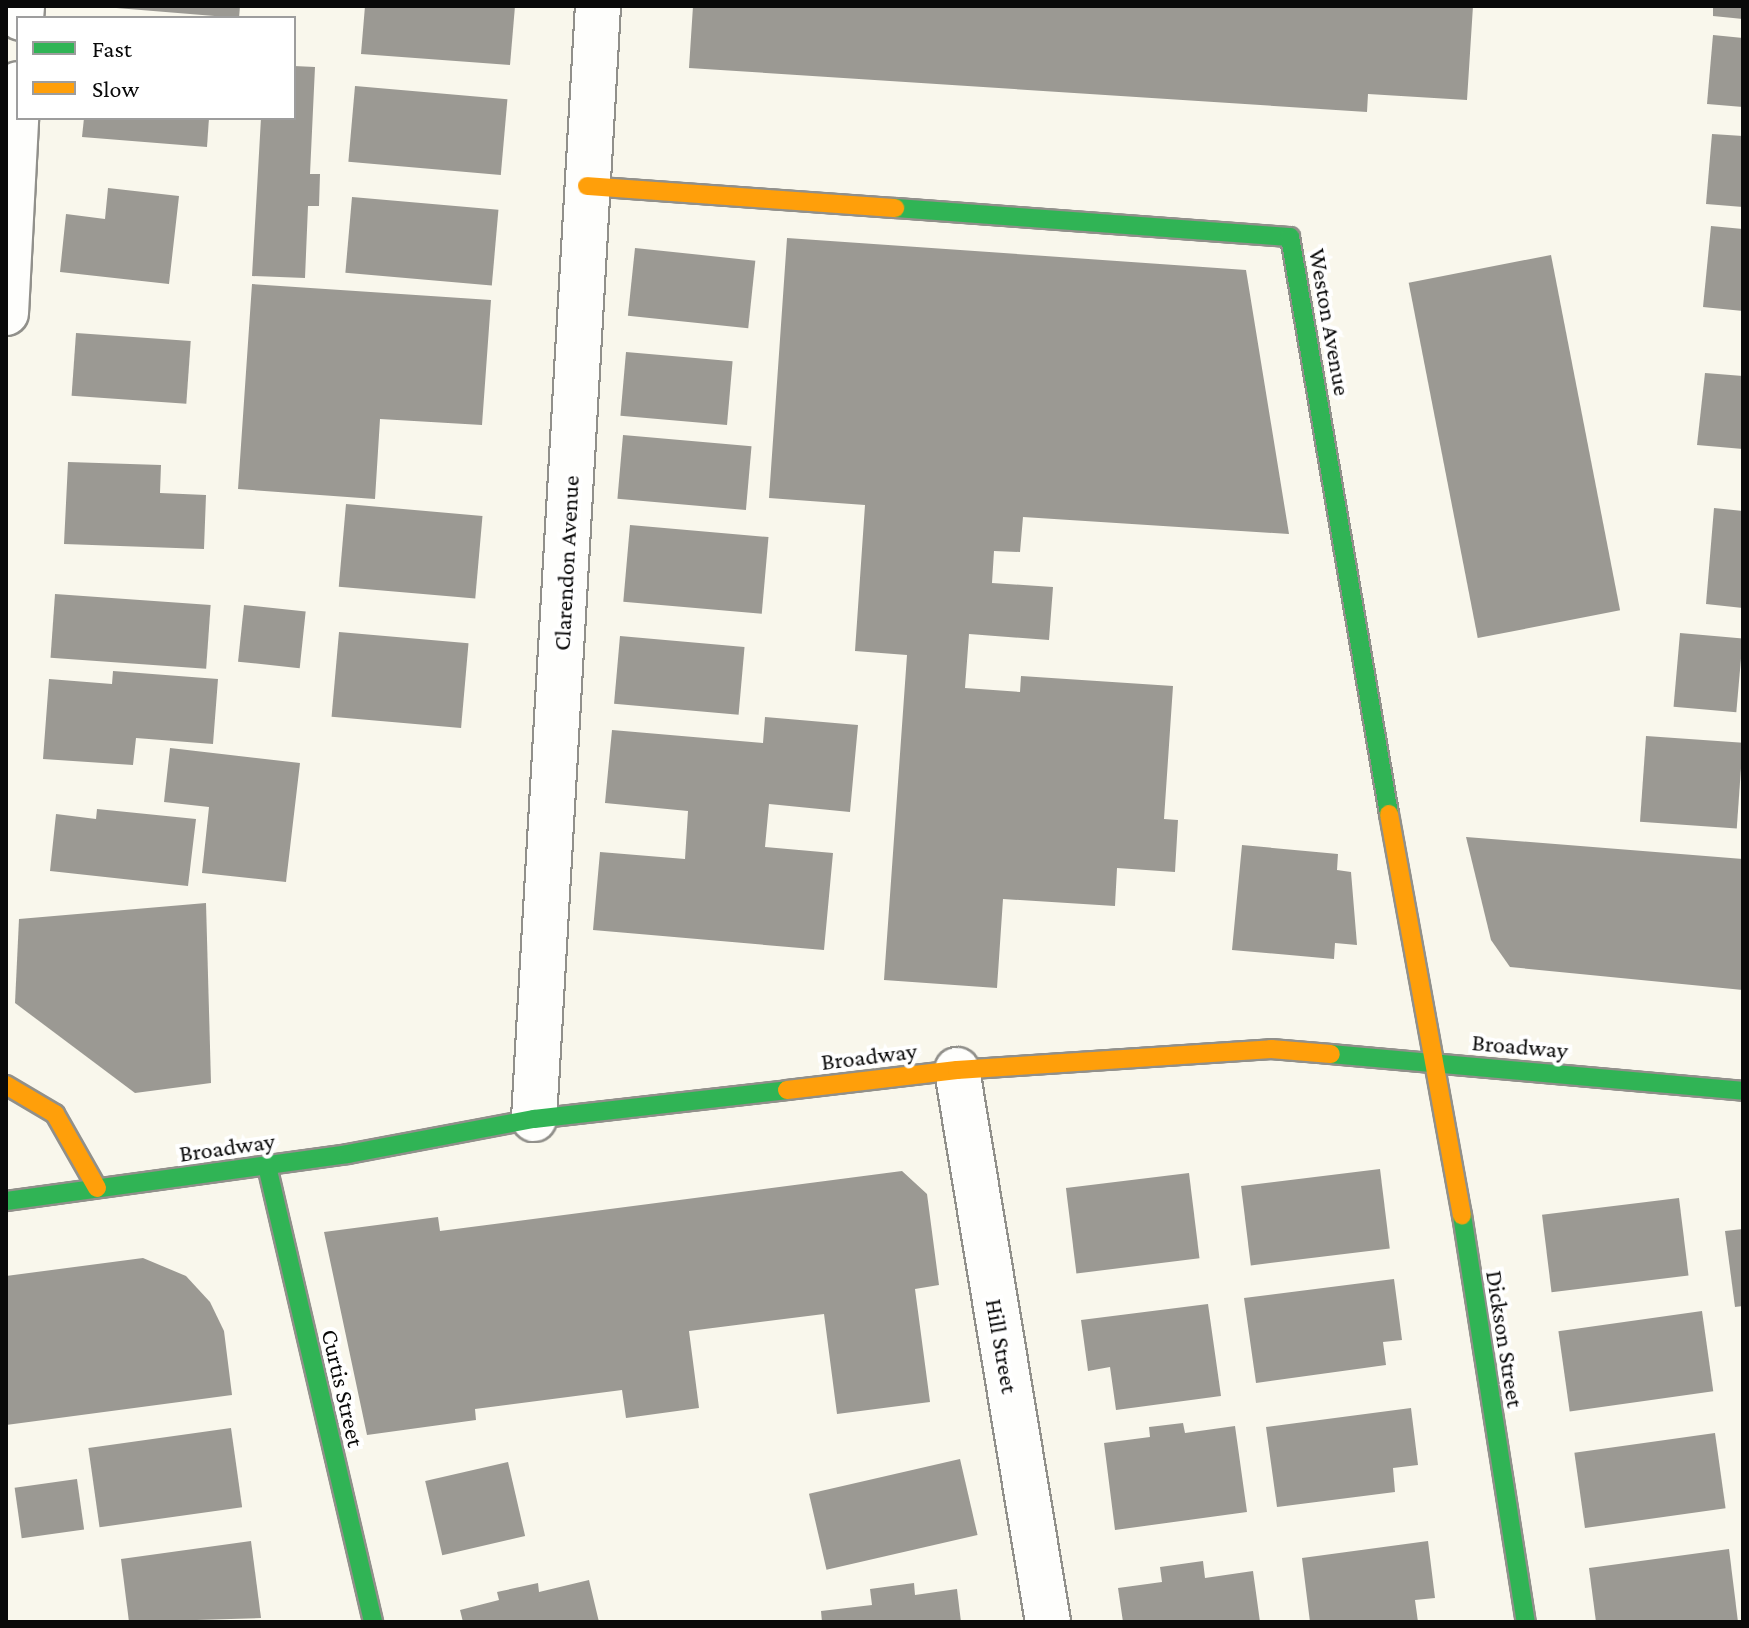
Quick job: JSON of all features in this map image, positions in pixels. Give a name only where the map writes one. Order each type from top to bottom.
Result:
[{"type":"street","name":"Clarendon Avenue","points":[[534,1119],[598,6]]},
{"type":"street","points":[[6,313],[16,120]]},
{"type":"street","name":"Weston Avenue","points":[[587,186],[1290,237],[1309,324],[1357,653],[1438,1063]]},
{"type":"street","name":"Broadway","points":[[6,1201],[267,1166],[534,1119],[957,1070],[1271,1049],[1743,1091]]},
{"type":"street","name":"Dickson Street","points":[[1438,1063],[1526,1622]]},
{"type":"street","name":"Hill Street","points":[[957,1070],[1048,1622]]},
{"type":"street","points":[[6,1085],[55,1114],[97,1188]]},
{"type":"street","name":"Curtis Street","points":[[267,1166],[373,1622]]},
{"type":"building","points":[[92,6],[240,6],[239,16]]},
{"type":"building","points":[[365,6],[515,6],[510,65],[361,54]]},
{"type":"building","points":[[693,6],[1473,6],[1467,100],[1368,94],[1367,112],[689,68]]},
{"type":"building","points":[[1713,6],[1743,6],[1743,19],[1713,16]]},
{"type":"building","points":[[1713,35],[1743,38],[1743,107],[1707,104]]},
{"type":"building","points":[[296,66],[315,67],[310,174],[320,174],[319,206],[308,206],[305,278],[252,276],[261,120],[296,120]]},
{"type":"building","points":[[355,86],[507,99],[501,175],[348,162]]},
{"type":"building","points":[[84,120],[209,120],[207,147],[82,137]]},
{"type":"building","points":[[1712,134],[1743,136],[1743,207],[1706,204]]},
{"type":"building","points":[[108,188],[179,196],[169,284],[60,272],[66,214],[105,219]]},
{"type":"building","points":[[352,197],[498,210],[492,286],[345,273]]},
{"type":"building","points":[[1711,226],[1743,229],[1743,311],[1703,307]]},
{"type":"building","points":[[787,238],[1246,270],[1289,534],[1023,517],[1020,552],[994,551],[992,583],[1053,587],[1049,640],[969,634],[965,688],[1020,692],[1021,676],[1173,686],[1164,819],[1178,820],[1175,872],[1117,868],[1115,906],[1003,899],[997,988],[884,980],[907,655],[855,651],[865,505],[769,498]]},
{"type":"building","points":[[635,248],[755,261],[748,328],[628,316]]},
{"type":"building","points":[[1551,255],[1620,610],[1478,638],[1409,283]]},
{"type":"building","points":[[252,284],[491,300],[482,425],[380,419],[375,499],[238,489]]},
{"type":"building","points":[[76,333],[191,341],[186,404],[72,396]]},
{"type":"building","points":[[626,352],[733,361],[727,425],[620,416]]},
{"type":"building","points":[[1705,373],[1743,376],[1743,449],[1697,445]]},
{"type":"building","points":[[623,435],[752,446],[746,510],[617,499]]},
{"type":"building","points":[[68,462],[161,465],[160,493],[206,495],[204,549],[64,544]]},
{"type":"building","points":[[346,504],[482,516],[475,599],[339,587]]},
{"type":"building","points":[[1714,508],[1743,511],[1743,608],[1706,604]]},
{"type":"building","points":[[630,525],[768,537],[762,614],[623,602]]},
{"type":"building","points":[[55,594],[211,605],[206,669],[51,658]]},
{"type":"building","points":[[244,605],[306,611],[300,668],[238,662]]},
{"type":"building","points":[[339,632],[469,643],[461,728],[332,717]]},
{"type":"building","points":[[1680,633],[1743,638],[1736,712],[1674,707]]},
{"type":"building","points":[[620,636],[745,647],[739,715],[614,704]]},
{"type":"building","points":[[113,671],[218,679],[213,744],[136,738],[133,765],[43,759],[49,679],[112,684]]},
{"type":"building","points":[[765,717],[858,725],[850,812],[769,804],[765,847],[833,853],[824,950],[593,930],[600,852],[685,859],[688,811],[605,803],[612,730],[763,743]]},
{"type":"building","points":[[1646,736],[1743,743],[1737,829],[1640,822]]},
{"type":"building","points":[[170,748],[300,763],[286,882],[202,873],[209,807],[164,802]]},
{"type":"building","points":[[97,809],[196,819],[188,886],[50,871],[56,814],[96,819]]},
{"type":"building","points":[[1466,837],[1743,859],[1743,990],[1510,967],[1491,940]]},
{"type":"building","points":[[1242,845],[1338,854],[1337,870],[1351,872],[1357,945],[1335,943],[1334,959],[1232,950]]},
{"type":"building","points":[[206,903],[211,1083],[135,1093],[15,1003],[19,919]]},
{"type":"building","points":[[1380,1169],[1390,1248],[1251,1265],[1241,1186]]},
{"type":"building","points":[[902,1171],[927,1194],[939,1285],[915,1289],[930,1402],[837,1414],[824,1314],[689,1331],[699,1408],[626,1418],[622,1390],[475,1409],[476,1420],[367,1435],[324,1232],[438,1217],[440,1231]]},
{"type":"building","points":[[1189,1173],[1199,1258],[1076,1273],[1066,1188]]},
{"type":"building","points":[[1679,1198],[1689,1275],[1552,1292],[1542,1215]]},
{"type":"building","points":[[1743,1229],[1743,1306],[1735,1307],[1725,1231]]},
{"type":"building","points":[[143,1258],[186,1276],[210,1302],[224,1331],[232,1395],[6,1425],[6,1276]]},
{"type":"building","points":[[1394,1279],[1402,1340],[1383,1342],[1386,1365],[1256,1383],[1244,1298]]},
{"type":"building","points":[[1208,1304],[1221,1396],[1116,1410],[1110,1367],[1088,1371],[1081,1320]]},
{"type":"building","points":[[1702,1311],[1713,1391],[1570,1411],[1558,1331]]},
{"type":"building","points":[[1411,1408],[1418,1465],[1393,1468],[1395,1492],[1277,1507],[1266,1427]]},
{"type":"building","points":[[1183,1423],[1185,1433],[1235,1426],[1247,1512],[1115,1530],[1104,1443],[1150,1437],[1149,1427]]},
{"type":"building","points":[[231,1428],[242,1507],[100,1527],[88,1448]]},
{"type":"building","points":[[1715,1433],[1726,1508],[1585,1528],[1574,1453]]},
{"type":"building","points":[[960,1459],[978,1535],[827,1570],[809,1494]]},
{"type":"building","points":[[508,1462],[525,1536],[442,1555],[425,1481]]},
{"type":"building","points":[[77,1479],[84,1530],[22,1538],[15,1488]]},
{"type":"building","points":[[251,1541],[261,1618],[129,1622],[121,1559]]},
{"type":"building","points":[[1428,1541],[1435,1598],[1415,1600],[1418,1622],[1310,1622],[1302,1558]]},
{"type":"building","points":[[1729,1549],[1738,1622],[1596,1622],[1589,1568]]},
{"type":"building","points":[[1203,1561],[1205,1578],[1253,1571],[1260,1622],[1123,1622],[1118,1588],[1162,1582],[1160,1567]]},
{"type":"building","points":[[589,1580],[599,1622],[463,1622],[460,1610],[499,1600],[497,1592],[538,1583],[539,1592]]},
{"type":"building","points":[[914,1583],[915,1595],[957,1589],[961,1622],[822,1622],[821,1611],[872,1605],[870,1589]]},
{"type":"traffic: fast","points":[[895,208],[1290,237],[1389,814]]},
{"type":"traffic: fast","points":[[1331,1054],[1743,1091]]},
{"type":"traffic: fast","points":[[6,1201],[348,1154],[534,1119],[787,1090]]},
{"type":"traffic: fast","points":[[267,1166],[373,1622]]},
{"type":"traffic: fast","points":[[1462,1215],[1526,1622]]},
{"type":"traffic: slow","points":[[587,186],[895,208]]},
{"type":"traffic: slow","points":[[1389,814],[1462,1215]]},
{"type":"traffic: slow","points":[[787,1090],[957,1070],[1271,1049],[1331,1054]]},
{"type":"traffic: slow","points":[[6,1085],[55,1114],[97,1188]]}]
